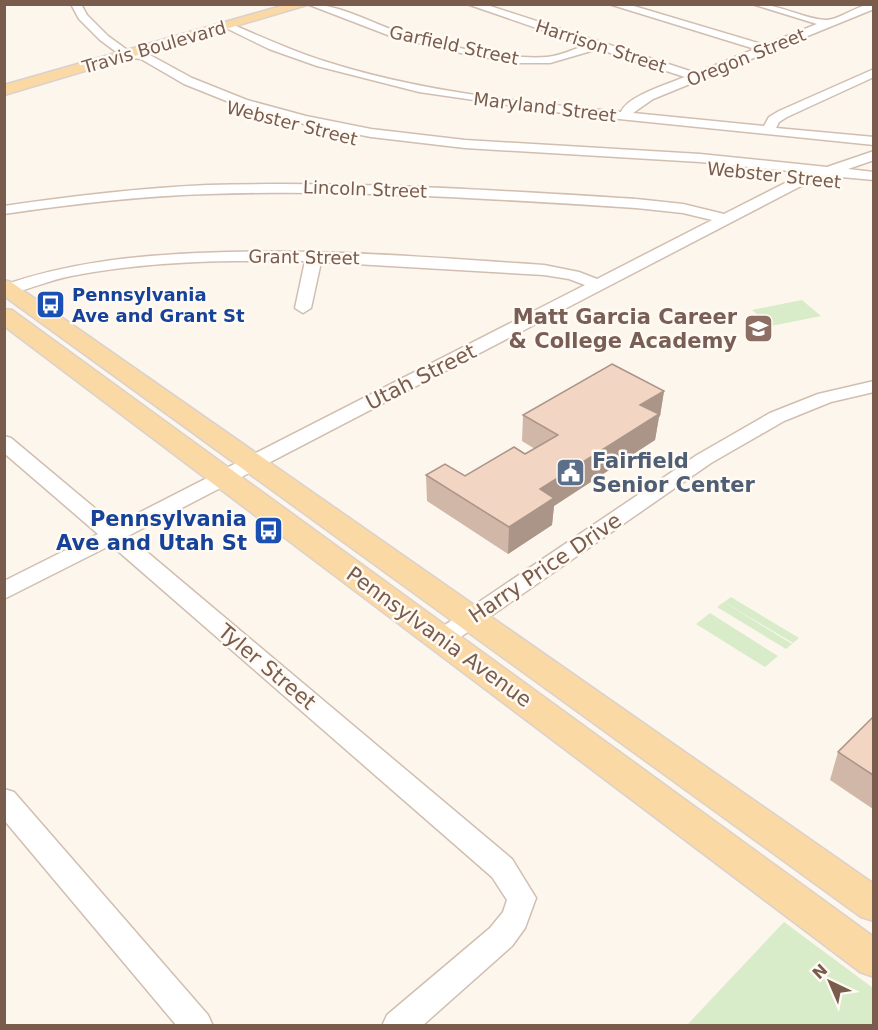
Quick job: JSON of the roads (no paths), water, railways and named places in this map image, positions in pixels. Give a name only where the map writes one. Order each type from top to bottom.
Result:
[{"type":"main road","name":"Travis Boulevard","points":[[4,90],[304,4]]},
{"type":"main road","name":"Pennsylvania Avenue","points":[[7,287],[873,905]]},
{"type":"main road","name":"Pennsylvania Avenue","points":[[4,315],[873,960]]},
{"type":"street","points":[[76,4],[83,17],[104,38],[127,54]]},
{"type":"street","name":"Garfield Street","points":[[312,4],[397,35],[465,51],[519,60],[550,60],[598,45]]},
{"type":"street","name":"Harrison Street","points":[[472,4],[696,76]]},
{"type":"street","points":[[614,4],[766,49]]},
{"type":"street","points":[[757,4],[828,24]]},
{"type":"street","name":"Oregon Street","points":[[626,116],[628,109],[634,104],[696,76],[873,5]]},
{"type":"street","name":"Maryland Street","points":[[227,26],[294,56],[383,81],[475,99],[873,141]]},
{"type":"street","name":"Webster Street","points":[[873,176],[700,158],[465,144],[361,131],[304,120],[243,103],[188,81],[144,56],[127,54],[128,61],[170,85],[227,109],[290,127],[354,140],[455,152],[697,167],[873,186]]},
{"type":"street","points":[[768,131],[774,120],[783,114],[873,72]]},
{"type":"street","name":"Utah Street","points":[[4,591],[724,219],[807,179],[873,155]]},
{"type":"street","name":"Lincoln Street","points":[[4,210],[137,194],[296,187],[402,190],[688,209],[724,219]]},
{"type":"street","points":[[303,308],[314,255]]},
{"type":"street","name":"Grant Street","points":[[7,287],[60,272],[145,261],[314,255],[552,271],[573,275],[599,285]]},
{"type":"street","name":"Harry Price Drive","points":[[441,639],[704,459],[733,442],[777,417],[815,402],[873,386]]},
{"type":"street","name":"Tyler Street","points":[[4,442],[502,868],[522,898],[515,919],[501,937],[398,1026]]},
{"type":"street","points":[[4,800],[196,1026]]},
{"type":"place","name":"Pennsylvania Ave and Grant St","points":[[51,304]]},
{"type":"place","name":"Matt Garcia Career & College Academy","points":[[758,329]]},
{"type":"place","name":"Fairfield Senior Center","points":[[571,473]]},
{"type":"place","name":"Pennsylvania Ave and Utah St","points":[[268,531]]}]
